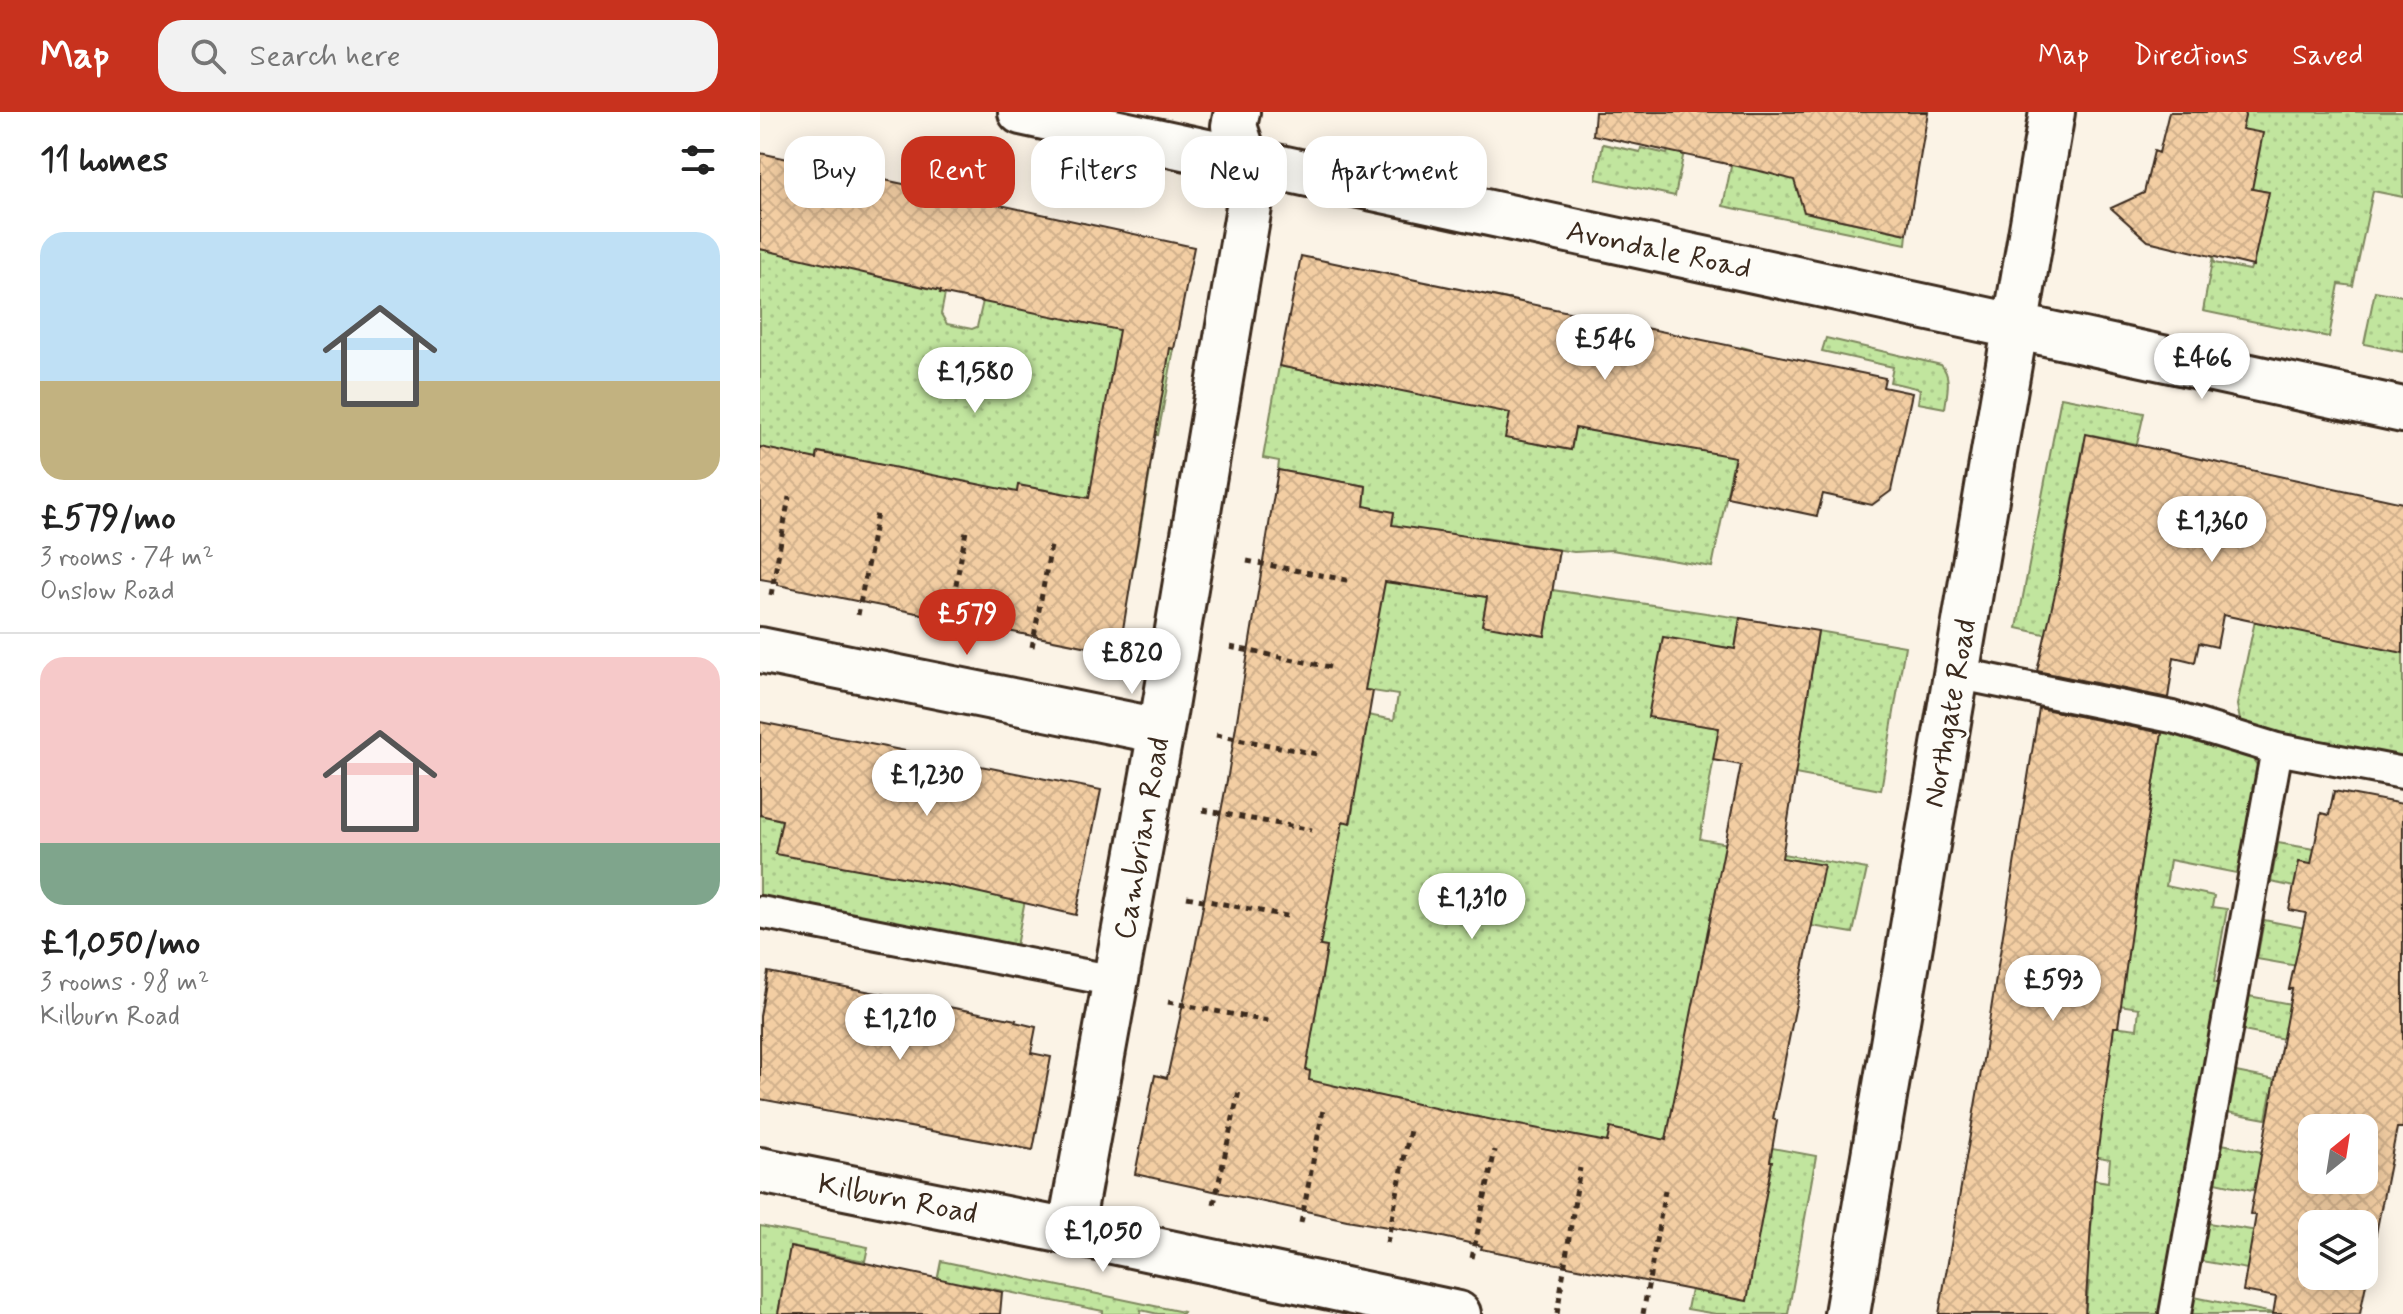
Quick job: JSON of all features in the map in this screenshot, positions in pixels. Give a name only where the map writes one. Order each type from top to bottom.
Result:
[{"type":"street","name":"Avondale Road","points":[[1021,112],[1181,146]]},
{"type":"street","name":"Cambrian Road","points":[[1237,112],[1234,126],[1237,136]]},
{"type":"street","name":"Northgate Road","points":[[1847,1314],[2052,112]]},
{"type":"street","name":"Avondale Road","points":[[1287,168],[2403,410]]},
{"type":"street","name":"Cambrian Road","points":[[1070,1232],[1161,728],[1249,208]]},
{"type":"street","points":[[760,650],[1161,728]]},
{"type":"street","name":"Kilburn Road","points":[[760,1170],[1458,1314]]},
{"type":"lane","points":[[1956,673],[2172,717],[2277,749],[2403,773]]},
{"type":"lane","points":[[2175,1314],[2277,749]]},
{"type":"lane","points":[[760,912],[1114,986]]},
{"type":"path","points":[[760,650],[789,497]]},
{"type":"path","points":[[849,668],[877,513]]},
{"type":"path","points":[[937,685],[966,531]]},
{"type":"path","points":[[1021,702],[1051,546]]},
{"type":"path","points":[[1191,550],[1352,581]]},
{"type":"path","points":[[1176,637],[1335,668]]},
{"type":"path","points":[[1161,728],[1322,755]]},
{"type":"path","points":[[1148,800],[1312,830]]},
{"type":"path","points":[[1132,886],[1292,917]]},
{"type":"path","points":[[1114,986],[1273,1022]]},
{"type":"path","points":[[1201,1260],[1239,1091]]},
{"type":"path","points":[[1290,1279],[1323,1110]]},
{"type":"path","points":[[1375,1297],[1410,1130]]},
{"type":"path","points":[[1470,1269],[1495,1150]]},
{"type":"path","points":[[1557,1314],[1580,1168]]},
{"type":"path","points":[[1643,1314],[1666,1185]]},
{"type":"green space","points":[[1692,112],[1675,196],[1596,179],[1603,144],[1667,154]]},
{"type":"green space","points":[[1742,112],[1802,183],[1801,201],[1808,211],[1907,234],[1906,244],[1723,206]]},
{"type":"green space","points":[[2246,112],[2403,112],[2403,197],[2373,191],[2353,286],[2339,284],[2329,337],[2203,311],[2213,256],[2214,263],[2250,270],[2253,263],[2268,192],[2252,189],[2242,129]]},
{"type":"green space","points":[[833,208],[875,208],[946,289],[941,314],[947,324],[972,329],[977,327],[983,301],[1077,223],[1084,223],[1063,317],[1119,330],[1152,345],[1174,349],[1158,435],[1101,425],[1095,460],[1150,471],[1134,566],[1117,563],[1053,491],[1018,486],[1015,505],[844,463],[845,456],[818,452],[808,503],[760,447],[760,249],[822,262]]},
{"type":"green space","points":[[1361,269],[1372,271],[1470,393],[1488,295],[1512,300],[1494,395],[1513,399],[1506,438],[1571,450],[1577,413],[1596,417],[1616,320],[1628,323],[1606,427],[1721,449],[1742,347],[1756,351],[1712,567],[1612,550],[1574,552],[1478,537],[1467,594],[1487,597],[1545,635],[1552,590],[1740,618],[1735,649],[1663,638],[1649,717],[1719,728],[1700,839],[1867,869],[1853,933],[1812,926],[1677,1091],[1775,1108],[1772,1148],[1816,1156],[1788,1314],[1716,1314],[1687,1309],[1691,1290],[1771,1161],[1610,1129],[1601,1170],[1515,1153],[1395,1099],[1371,1095],[1304,1109],[1310,1072],[1287,1067],[1322,977],[1327,947],[1288,940],[1312,816],[1351,822],[1357,781],[1316,773],[1368,715],[1394,720],[1398,695],[1329,684],[1386,561],[1394,513],[1364,506],[1366,486],[1278,470],[1279,461],[1263,458],[1279,366],[1304,371]]},
{"type":"green space","points":[[2375,291],[2403,296],[2403,352],[2364,344]]},
{"type":"green space","points":[[1826,338],[1941,365],[1948,379],[1945,408],[1918,403],[1920,389],[1890,382],[1893,367],[1822,351]]},
{"type":"green space","points":[[2061,397],[2144,413],[2137,444],[2093,435],[2084,443],[2060,567],[2107,579],[2093,645],[2017,628]]},
{"type":"green space","points":[[2266,569],[2403,652],[2403,758],[2252,728],[2240,720],[2237,705]]},
{"type":"green space","points":[[1818,631],[1905,646],[1881,790],[1795,774]]},
{"type":"green space","points":[[2132,723],[2249,754],[2262,772],[2242,874],[2170,860],[2166,886],[2214,896],[2212,907],[2227,909],[2214,982],[2224,985],[2162,1314],[2085,1314],[2089,1282],[2039,1274],[2089,1252],[2093,1206],[2049,1199],[2053,1173],[2108,1182],[2110,1159],[2093,1156],[2079,1022],[2137,1029],[2139,1008],[2119,1005],[2135,905],[2101,899],[2139,877],[2142,855],[2117,797],[2151,801],[2160,744],[2130,738]]},
{"type":"green space","points":[[760,815],[931,840],[923,881],[1025,900],[1015,951],[760,900]]},
{"type":"green space","points":[[2278,843],[2356,856],[2294,887],[2271,882]]},
{"type":"green space","points":[[2264,920],[2341,935],[2303,967],[2257,959]]},
{"type":"green space","points":[[2249,996],[2327,1011],[2289,1040],[2243,1031]]},
{"type":"green space","points":[[2236,1072],[2315,1088],[2313,1100],[2271,1093],[2266,1119],[2227,1112]]},
{"type":"green space","points":[[2222,1144],[2298,1159],[2261,1192],[2216,1182]]},
{"type":"green space","points":[[2208,1223],[2288,1236],[2247,1269],[2201,1261]]},
{"type":"green space","points":[[760,1226],[868,1247],[865,1261],[791,1247],[778,1314],[760,1314]]},
{"type":"green space","points":[[941,1261],[1183,1312],[1158,1314],[1141,1310],[1140,1314],[1103,1314],[1103,1311],[963,1283],[957,1314],[922,1314],[931,1311]]},
{"type":"green space","points":[[2194,1297],[2273,1313],[2273,1314],[2191,1314]]},
{"type":"building","points":[[1595,112],[1928,112],[1907,234],[1804,212],[1794,180],[1593,135]]},
{"type":"building","points":[[2169,112],[2246,112],[2242,129],[2263,133],[2252,189],[2269,192],[2253,266],[2148,241],[2111,208],[2144,193],[2154,151],[2159,153]]},
{"type":"building","points":[[760,153],[784,158],[784,208],[885,208],[885,180],[901,184],[901,208],[1014,208],[1194,247],[1174,349],[1170,348],[1119,653],[760,579],[760,447],[817,459],[818,452],[1017,492],[1018,485],[1089,498],[1119,330],[940,293],[760,249]]},
{"type":"building","points":[[1301,256],[1885,378],[1883,387],[1912,393],[1891,491],[1872,505],[1823,494],[1817,516],[1727,497],[1735,457],[1575,428],[1571,450],[1505,438],[1510,413],[1279,366]]},
{"type":"building","points":[[2086,434],[2403,503],[2403,653],[2223,615],[2217,647],[2199,643],[2195,662],[2174,657],[2168,698],[2037,671],[2061,568]]},
{"type":"building","points":[[1278,470],[1366,486],[1364,506],[1394,512],[1392,525],[1559,550],[1545,636],[1482,625],[1487,597],[1385,582],[1365,690],[1373,691],[1350,823],[1343,821],[1320,946],[1327,947],[1306,1070],[1310,1071],[1309,1080],[1607,1142],[1610,1128],[1666,1140],[1741,765],[1713,760],[1719,728],[1648,717],[1663,637],[1735,649],[1740,618],[1818,631],[1782,858],[1824,865],[1773,1119],[1777,1121],[1772,1161],[1747,1301],[1481,1249],[1482,1246],[1434,1235],[1347,1220],[1135,1174],[1155,1075],[1167,1078],[1194,953],[1228,775]]},
{"type":"building","points":[[2039,708],[2162,733],[2118,1027],[2114,1027],[2094,1180],[2085,1314],[1939,1314],[1983,1060]]},
{"type":"building","points":[[760,722],[1101,790],[1076,915],[946,885],[775,854],[782,820],[760,815]]},
{"type":"building","points":[[2334,791],[2403,804],[2403,1128],[2397,1128],[2378,1224],[2378,1210],[2298,1210],[2298,1290],[2365,1290],[2360,1314],[2273,1314],[2276,1297],[2243,1291],[2256,1215],[2250,1214],[2292,989],[2289,989],[2306,913],[2289,910],[2299,862],[2311,864],[2321,813],[2329,815]]},
{"type":"building","points":[[768,972],[1016,1020],[1036,1027],[1031,1053],[1051,1057],[1033,1150],[760,1099],[760,1016]]},
{"type":"building","points":[[790,1247],[1002,1292],[1000,1314],[778,1314]]}]
